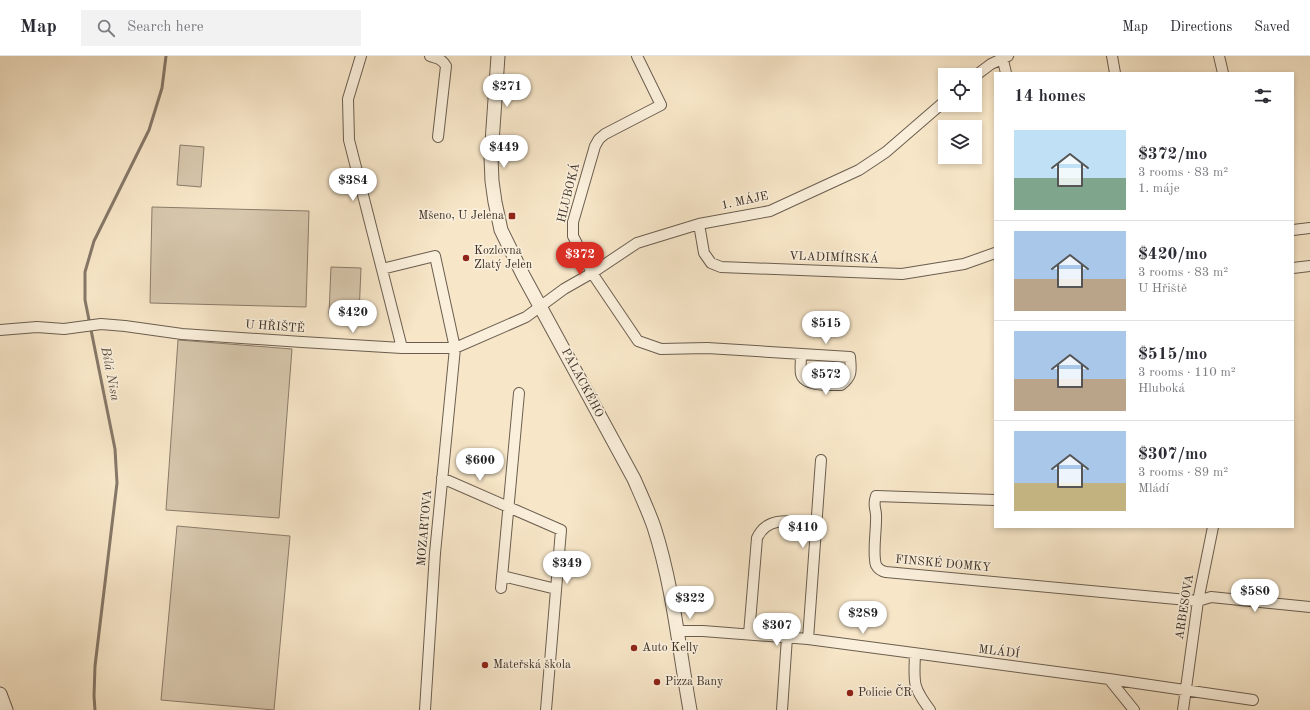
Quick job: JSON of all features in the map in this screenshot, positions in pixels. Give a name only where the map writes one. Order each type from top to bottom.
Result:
[{"type":"street","points":[[361,56],[348,99],[349,140],[402,348]]},
{"type":"street","points":[[430,56],[444,62],[446,66],[438,137]]},
{"type":"street","name":"PALACKÉHO","points":[[498,56],[491,157],[492,180],[498,219],[505,240],[523,276],[634,479],[646,506],[663,557],[672,597],[690,710]]},
{"type":"street","name":"HLUBOKÁ","points":[[637,56],[661,105],[605,134],[598,139],[595,146],[573,222],[573,236],[592,273],[638,340],[661,349],[707,348],[850,357],[851,373],[848,380],[841,386],[812,384],[805,381],[801,375],[802,355]]},
{"type":"street","points":[[1112,56],[1115,72]]},
{"type":"street","points":[[1219,56],[1223,72]]},
{"type":"street","points":[[982,71],[1004,57],[1006,72]]},
{"type":"street","name":"1. MÁJE","points":[[540,306],[564,289],[637,244],[699,224],[770,211],[859,170],[886,152],[938,107]]},
{"type":"street","name":"VLADIMÍRSKÁ","points":[[699,224],[704,253],[711,263],[722,267],[902,274],[964,264],[994,253]]},
{"type":"street","points":[[1294,230],[1310,228]]},
{"type":"street","name":"MOZARTOVA","points":[[382,269],[435,256],[455,348],[435,553],[425,710]]},
{"type":"street","points":[[1294,268],[1310,266]]},
{"type":"street","name":"U HŘIŠTĚ","points":[[0,330],[37,327],[64,329],[101,324],[182,334],[402,348],[455,348],[526,318],[540,306]]},
{"type":"street","points":[[501,588],[519,393]]},
{"type":"street","points":[[808,639],[821,460]]},
{"type":"street","points":[[442,478],[561,530],[546,710]]},
{"type":"street","name":"FINSKÉ DOMKY","points":[[994,500],[876,496],[873,502],[876,512],[875,550],[877,566],[886,572],[1198,601]]},
{"type":"street","points":[[749,634],[757,538],[760,531],[766,525],[782,521],[816,524]]},
{"type":"street","name":"ARBESOVA","points":[[1183,710],[1198,601],[1213,528]]},
{"type":"street","points":[[502,576],[556,589]]},
{"type":"street","points":[[1198,601],[1211,597],[1310,607]]},
{"type":"street","name":"MLÁDÍ","points":[[677,631],[703,630],[808,639],[1109,679],[1186,691]]},
{"type":"street","points":[[782,710],[787,637]]},
{"type":"street","points":[[915,654],[914,681],[917,693],[930,710]]},
{"type":"street","points":[[1109,679],[1134,710]]},
{"type":"street","points":[[1186,691],[1253,700]]},
{"type":"street","points":[[0,694],[6,710]]},
{"type":"shaded area","points":[[180,145],[204,147],[201,187],[177,185]]},
{"type":"shaded area","points":[[152,207],[309,211],[306,307],[150,303]]},
{"type":"shaded area","points":[[331,267],[361,268],[359,315],[329,314]]},
{"type":"shaded area","points":[[178,340],[292,349],[279,518],[166,510]]},
{"type":"shaded area","points":[[177,526],[290,536],[274,710],[161,700]]},
{"type":"waterway","name":"Bílá Nisa","points":[[95,710],[95,666],[117,483],[115,449],[85,300],[85,272],[94,241],[149,130],[162,88],[166,56]]},
{"type":"place","name":"Mšeno, U Jelena","points":[[512,216]]},
{"type":"place","name":"Kozlovna Zlatý Jelen","points":[[466,258]]},
{"type":"place","name":"Auto Kelly","points":[[634,648]]},
{"type":"place","name":"Mateřská škola","points":[[485,665]]},
{"type":"place","name":"Pizza Bany","points":[[657,682]]},
{"type":"place","name":"Policie ČR","points":[[850,693]]}]
